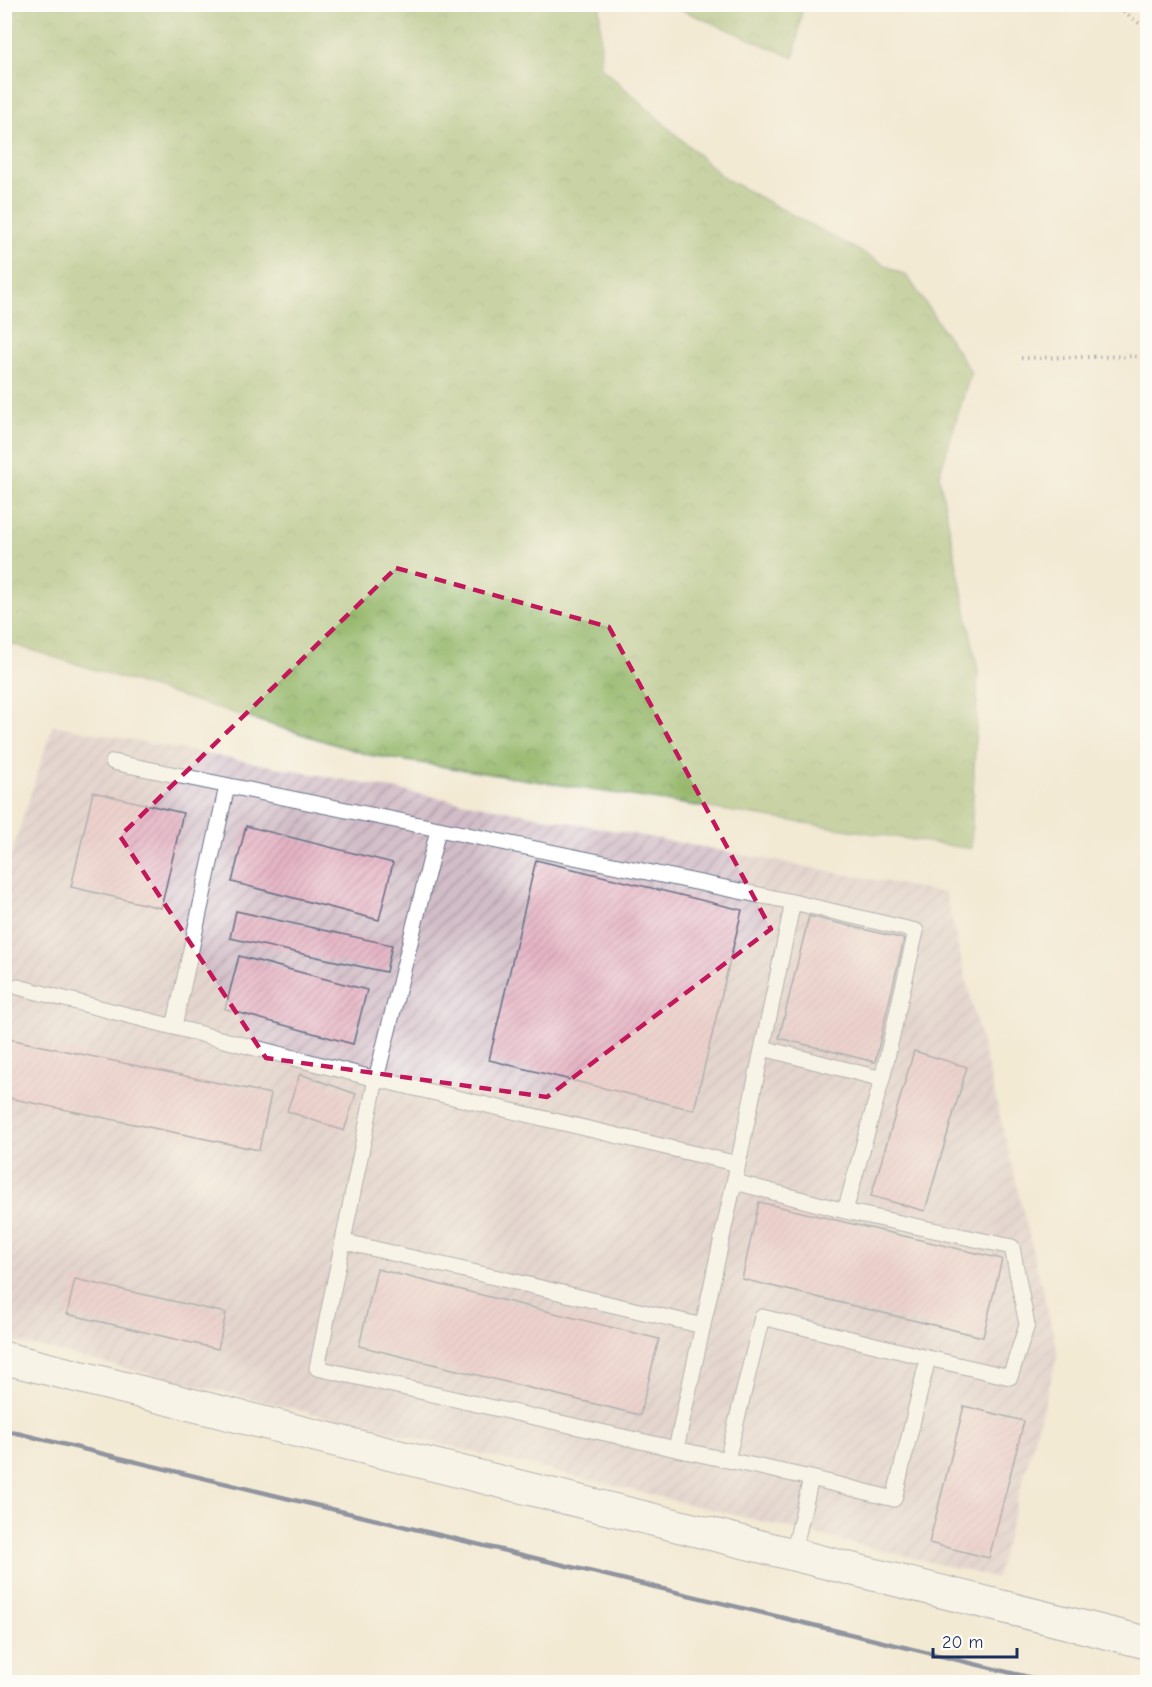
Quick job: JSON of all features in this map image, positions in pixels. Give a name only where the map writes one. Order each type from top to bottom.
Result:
[{"type":"street","points":[[4,1358],[1148,1643]]},
{"type":"lane","points":[[113,762],[794,902],[916,931],[882,1079],[845,1211]]},
{"type":"lane","points":[[174,1027],[227,786]]},
{"type":"lane","points":[[438,830],[376,1079],[345,1242],[317,1368],[811,1478],[894,1499],[928,1358]]},
{"type":"lane","points":[[676,1449],[794,902]]},
{"type":"lane","points":[[18,987],[376,1079],[738,1164]]},
{"type":"lane","points":[[763,1048],[882,1079]]},
{"type":"lane","points":[[727,1460],[762,1317],[1010,1377],[1027,1325],[1012,1247],[845,1211],[735,1182]]},
{"type":"lane","points":[[345,1242],[703,1326]]},
{"type":"lane","points":[[793,1555],[811,1478]]},
{"type":"path","points":[[1114,4],[1148,30]]},
{"type":"path","points":[[1021,358],[1148,356]]},
{"type":"highlighted area","points":[[396,568],[609,627],[771,929],[547,1097],[266,1058],[120,836]]},
{"type":"shaded area","points":[[53,725],[945,893],[1058,1353],[996,1578],[5,1339],[5,873]]},
{"type":"green space","points":[[4,5],[600,5],[601,67],[724,178],[908,277],[971,372],[939,476],[978,671],[971,849],[369,755],[5,642]]},
{"type":"green space","points":[[670,5],[803,5],[794,58]]},
{"type":"building","points":[[93,792],[183,813],[161,908],[71,887]]},
{"type":"building","points":[[246,826],[393,863],[379,920],[232,882]]},
{"type":"building","points":[[536,860],[742,910],[694,1110],[489,1060]]},
{"type":"building","points":[[236,911],[392,945],[386,972],[230,938]]},
{"type":"building","points":[[809,916],[904,939],[875,1062],[779,1038]]},
{"type":"building","points":[[239,956],[367,990],[353,1044],[225,1009]]},
{"type":"building","points":[[4,1038],[271,1094],[259,1150],[4,1097]]},
{"type":"building","points":[[914,1051],[967,1067],[925,1211],[871,1196]]},
{"type":"building","points":[[300,1074],[356,1094],[344,1131],[287,1111]]},
{"type":"building","points":[[759,1202],[1002,1259],[983,1337],[742,1279]]},
{"type":"building","points":[[377,1269],[659,1339],[640,1415],[359,1346]]},
{"type":"building","points":[[75,1279],[226,1313],[218,1349],[67,1314]]},
{"type":"building","points":[[964,1406],[1024,1421],[989,1558],[929,1543]]},
{"type":"railway","points":[[4,1430],[1049,1682]]}]
